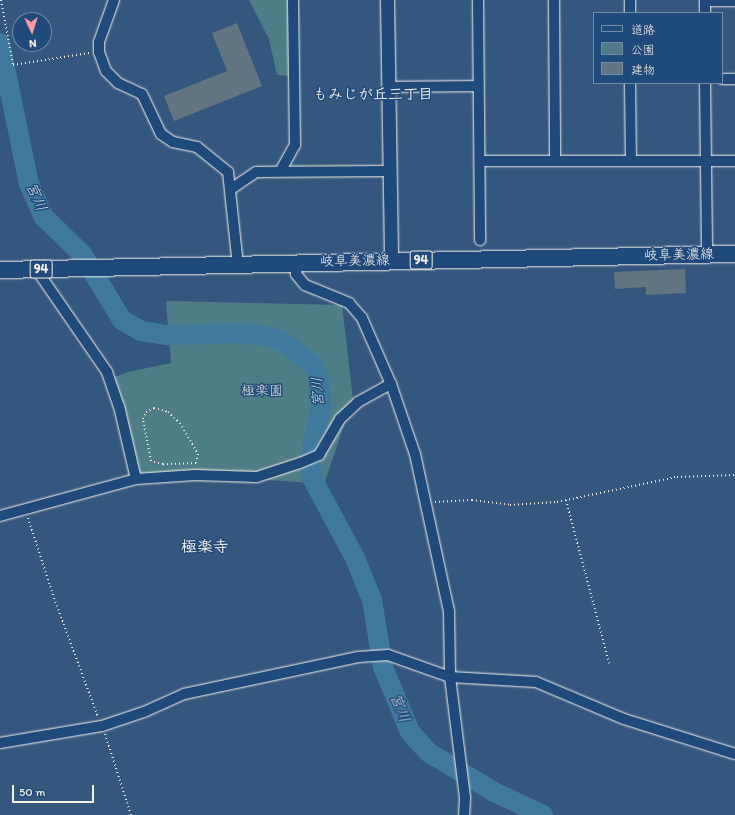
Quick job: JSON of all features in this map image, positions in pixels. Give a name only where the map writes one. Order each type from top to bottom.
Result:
[{"type":"main road","name":"岐阜美濃線","points":[[0,270],[735,254]]},
{"type":"street","points":[[114,0],[103,26],[98,52],[106,71],[118,83],[142,94],[161,134],[173,142],[197,148],[212,156],[228,172],[238,266]]},
{"type":"street","points":[[281,170],[295,145],[293,0]]},
{"type":"street","points":[[387,0],[391,261]]},
{"type":"street","points":[[478,0],[480,240]]},
{"type":"street","points":[[554,0],[555,161]]},
{"type":"street","points":[[630,0],[630,12]]},
{"type":"street","points":[[705,12],[705,1],[735,1]]},
{"type":"street","points":[[723,79],[735,79]]},
{"type":"street","points":[[630,84],[631,160]]},
{"type":"street","points":[[705,84],[708,254]]},
{"type":"street","points":[[388,87],[478,86]]},
{"type":"street","points":[[480,161],[735,161]]},
{"type":"street","points":[[231,189],[256,172],[281,170],[389,171]]},
{"type":"street","points":[[297,263],[296,274],[305,285],[349,303],[362,318],[391,384],[415,454],[449,610],[450,677],[453,686],[462,783],[466,798],[464,815]]},
{"type":"street","points":[[36,269],[107,372],[120,413],[136,479]]},
{"type":"street","points":[[0,516],[136,479],[195,475],[256,477],[300,463],[319,455],[340,419],[358,402],[391,384]]},
{"type":"street","points":[[0,744],[102,726],[144,712],[184,694],[358,657],[388,655],[450,677],[536,682],[624,719],[735,754]]},
{"type":"path","points":[[1,0],[13,65],[98,52]]},
{"type":"path","points":[[159,408],[180,423],[198,454],[193,464],[151,461],[144,432],[146,412],[159,408]]},
{"type":"path","points":[[425,503],[472,500],[510,505],[566,500],[677,477],[735,475]]},
{"type":"path","points":[[566,500],[609,663]]},
{"type":"path","points":[[26,509],[54,598],[102,726],[131,815]]},
{"type":"green space","points":[[249,0],[288,0],[289,76],[277,75],[269,39]]},
{"type":"green space","name":"極楽園","points":[[166,301],[342,305],[353,399],[324,484],[195,475],[136,479],[109,379],[128,372],[171,363]]},
{"type":"building","points":[[237,23],[262,86],[174,121],[164,96],[227,71],[212,33]]},
{"type":"building","points":[[685,269],[686,293],[646,295],[646,287],[615,289],[614,272]]},
{"type":"waterway","name":"宮川","points":[[0,43],[29,184],[43,216],[82,254],[122,320],[141,331],[166,335],[241,333],[265,336],[282,341],[314,365],[318,374],[321,406],[310,458],[311,476],[355,558],[372,600],[383,667],[410,732],[428,752],[494,792],[543,815]]},
{"type":"district","name":"もみじが丘三丁目","points":[[373,95]]},
{"type":"district","name":"極楽寺","points":[[205,547]]}]
